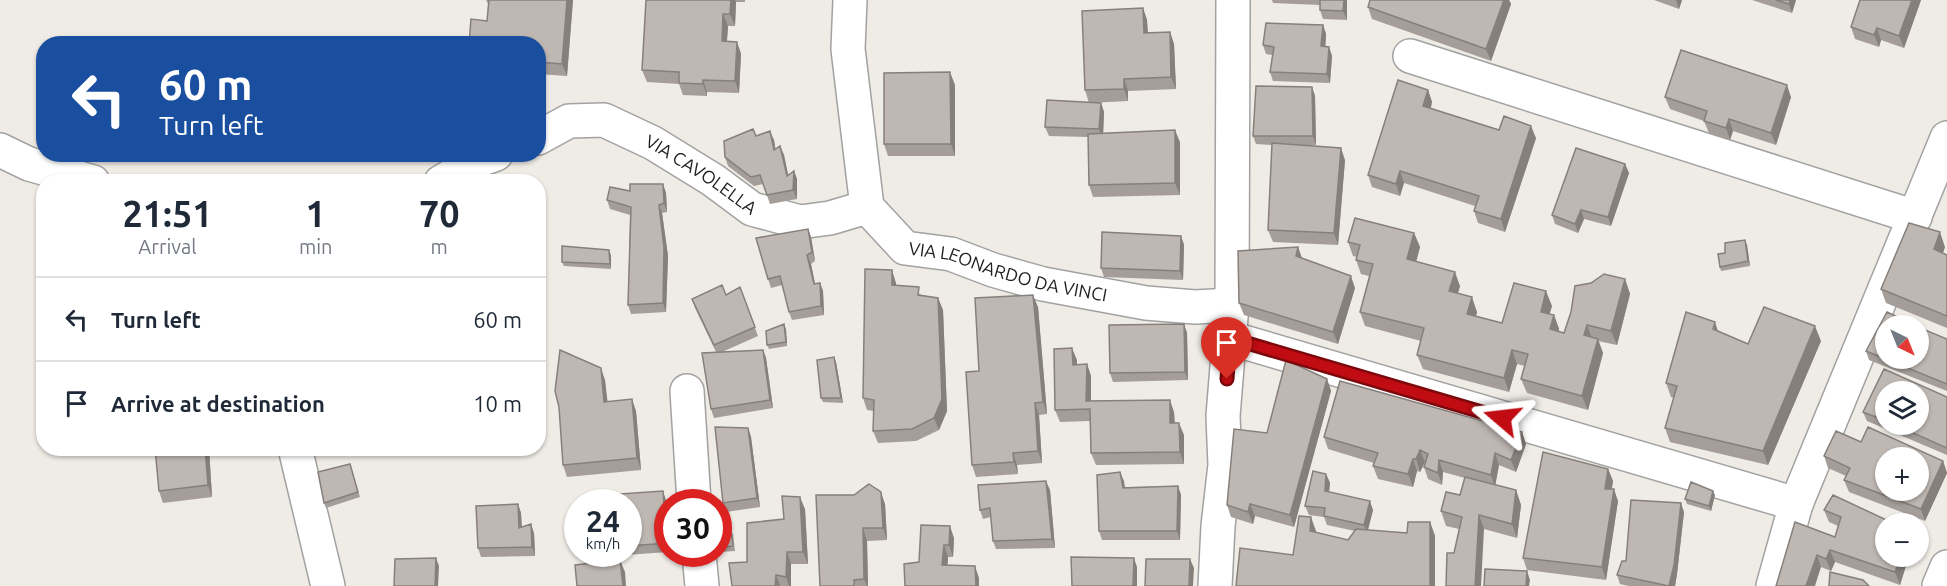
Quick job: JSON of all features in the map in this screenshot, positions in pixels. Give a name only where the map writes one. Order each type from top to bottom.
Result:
[{"type":"street","points":[[850,0],[848,49],[867,207]]},
{"type":"street","points":[[1215,586],[1218,526],[1225,465],[1223,416],[1232,305],[1233,0]]},
{"type":"street","points":[[1410,57],[1915,217]]},
{"type":"street","name":"VIA CAVOLELLA","points":[[546,134],[569,121],[604,120],[653,143],[713,180],[752,209],[800,222],[830,218],[867,207]]},
{"type":"street","points":[[1773,586],[1796,504],[1947,138]]},
{"type":"street","points":[[0,150],[29,164],[65,174]]},
{"type":"street","points":[[455,174],[475,162]]},
{"type":"street","name":"VIA LEONARDO DA VINCI","points":[[867,207],[905,248],[951,254],[993,270],[1043,284],[1146,303],[1195,307],[1232,305]]},
{"type":"street","points":[[1230,338],[1796,504]]},
{"type":"street","points":[[687,391],[693,489]]},
{"type":"street","points":[[297,456],[328,586]]},
{"type":"street","points":[[700,567],[702,586]]},
{"type":"street","points":[[1939,586],[1947,567]]},
{"type":"building","points":[[489,0],[567,0],[562,64],[546,63],[546,36],[470,36],[471,19],[487,21]]},
{"type":"building","points":[[646,0],[731,0],[730,14],[723,14],[722,41],[737,42],[735,81],[703,80],[703,84],[679,83],[679,72],[642,70]]},
{"type":"building","points":[[1320,0],[1344,0],[1343,11],[1320,10]]},
{"type":"building","points":[[1370,0],[1504,0],[1486,49],[1368,7]]},
{"type":"building","points":[[1776,0],[1790,0],[1789,4]]},
{"type":"building","points":[[1860,0],[1912,0],[1899,36],[1877,28],[1874,35],[1851,27]]},
{"type":"building","points":[[1143,8],[1144,33],[1170,32],[1171,77],[1124,79],[1124,89],[1085,90],[1082,11]]},
{"type":"building","points":[[1266,23],[1323,25],[1321,46],[1329,47],[1327,74],[1270,72],[1274,47],[1263,45]]},
{"type":"building","points":[[1681,50],[1787,85],[1771,133],[1729,119],[1726,128],[1704,121],[1707,111],[1665,97]]},
{"type":"building","points":[[950,72],[951,144],[884,144],[884,73]]},
{"type":"building","points":[[1398,80],[1428,90],[1423,106],[1499,130],[1504,116],[1531,126],[1501,219],[1474,211],[1479,196],[1400,171],[1396,184],[1368,175]]},
{"type":"building","points":[[1256,86],[1312,87],[1313,136],[1253,136]]},
{"type":"building","points":[[1047,100],[1101,103],[1099,129],[1045,127]]},
{"type":"building","points":[[753,129],[756,136],[770,131],[774,150],[780,146],[787,176],[794,171],[793,190],[767,195],[760,175],[751,177],[725,157],[724,141]]},
{"type":"building","points":[[1175,130],[1175,183],[1089,185],[1088,134]]},
{"type":"building","points":[[1272,143],[1341,148],[1334,233],[1268,230]]},
{"type":"building","points":[[1576,148],[1625,164],[1608,217],[1581,210],[1575,224],[1552,215]]},
{"type":"building","points":[[630,184],[663,184],[664,203],[659,205],[664,248],[663,303],[628,305],[631,207],[607,200],[610,187],[630,191]]},
{"type":"building","points":[[1355,218],[1414,233],[1407,259],[1455,272],[1449,291],[1472,297],[1467,314],[1502,323],[1514,283],[1546,291],[1541,312],[1554,315],[1550,329],[1564,333],[1571,312],[1575,286],[1591,283],[1604,274],[1625,279],[1611,331],[1587,325],[1584,335],[1598,339],[1582,396],[1521,379],[1528,354],[1512,350],[1504,378],[1417,355],[1424,328],[1360,312],[1373,264],[1356,260],[1360,245],[1348,242]]},
{"type":"building","points":[[1909,223],[1940,232],[1934,249],[1947,255],[1947,316],[1881,289]]},
{"type":"building","points":[[808,229],[812,252],[807,255],[814,284],[820,283],[821,306],[789,312],[780,276],[768,279],[756,238]]},
{"type":"building","points":[[1102,232],[1181,236],[1180,271],[1101,268]]},
{"type":"building","points":[[1745,240],[1748,261],[1720,267],[1718,254],[1725,253],[1725,243]]},
{"type":"building","points":[[562,246],[609,250],[610,264],[562,262]]},
{"type":"building","points":[[1298,247],[1296,256],[1351,276],[1333,332],[1239,303],[1238,251]]},
{"type":"building","points":[[865,269],[892,270],[892,285],[919,287],[918,295],[938,298],[942,399],[934,418],[912,429],[873,431],[874,400],[863,398]]},
{"type":"building","points":[[722,285],[726,295],[740,287],[755,327],[714,345],[692,299]]},
{"type":"building","points":[[1033,295],[1043,402],[1035,403],[1038,451],[1013,453],[1014,462],[972,465],[966,372],[979,371],[975,298]]},
{"type":"building","points":[[1764,307],[1815,326],[1763,451],[1665,428],[1677,386],[1666,383],[1686,312],[1715,322],[1713,329],[1748,344]]},
{"type":"building","points":[[784,324],[786,342],[767,345],[766,331]]},
{"type":"building","points":[[1184,324],[1185,372],[1110,373],[1109,325]]},
{"type":"building","points":[[1929,332],[1947,339],[1947,384],[1910,369],[1929,369]]},
{"type":"building","points":[[1875,334],[1875,355],[1866,351]]},
{"type":"building","points":[[1072,348],[1073,365],[1087,364],[1086,401],[1170,400],[1170,423],[1179,423],[1180,452],[1091,453],[1090,409],[1055,410],[1054,349]]},
{"type":"building","points":[[560,350],[601,368],[604,402],[632,399],[637,458],[563,465],[559,407],[555,391]]},
{"type":"building","points":[[763,350],[770,400],[711,409],[702,353]]},
{"type":"building","points":[[834,357],[841,398],[821,398],[817,360]]},
{"type":"building","points":[[1286,360],[1327,379],[1290,515],[1250,504],[1248,512],[1227,505],[1234,429],[1267,433]]},
{"type":"building","points":[[1884,369],[1911,381],[1878,381]]},
{"type":"building","points":[[1340,381],[1522,432],[1511,460],[1495,453],[1491,475],[1439,460],[1438,473],[1424,467],[1428,454],[1420,450],[1416,459],[1413,459],[1408,474],[1373,466],[1378,453],[1324,437]]},
{"type":"building","points":[[1875,387],[1875,417],[1863,412]]},
{"type":"building","points":[[1929,389],[1947,397],[1947,448],[1918,435],[1929,435]]},
{"type":"building","points":[[715,427],[748,428],[757,498],[732,502],[732,489],[722,489]]},
{"type":"building","points":[[1868,427],[1875,430],[1875,435],[1886,435],[1912,447],[1875,447],[1875,492],[1844,480],[1850,468],[1824,456],[1836,431],[1861,442]]},
{"type":"building","points":[[1543,452],[1608,469],[1605,489],[1614,489],[1602,567],[1523,558]]},
{"type":"building","points":[[1929,455],[1943,461],[1929,492]]},
{"type":"building","points":[[156,456],[206,456],[208,485],[159,491]]},
{"type":"building","points":[[350,464],[358,492],[324,503],[318,472]]},
{"type":"building","points":[[1313,471],[1326,474],[1325,491],[1370,501],[1364,525],[1324,516],[1325,508],[1305,506]]},
{"type":"building","points":[[1120,472],[1123,488],[1178,486],[1177,531],[1099,531],[1097,475]]},
{"type":"building","points":[[1465,477],[1516,490],[1512,524],[1479,515],[1475,586],[1446,586],[1447,553],[1454,553],[1462,517],[1441,511],[1446,492],[1460,495]]},
{"type":"building","points":[[1046,481],[1052,539],[993,541],[990,508],[980,510],[978,485]]},
{"type":"building","points":[[1691,482],[1713,491],[1709,506],[1685,499]]},
{"type":"building","points":[[869,484],[881,492],[883,528],[863,528],[864,579],[854,580],[854,586],[820,586],[816,495],[854,495]]},
{"type":"building","points":[[642,492],[654,492],[654,544],[642,545]]},
{"type":"building","points":[[1833,495],[1875,515],[1875,565],[1830,550],[1826,559],[1817,555],[1806,586],[1776,586],[1795,522],[1835,537],[1841,517],[1824,510]]},
{"type":"building","points":[[782,496],[800,497],[803,552],[787,552],[786,577],[776,575],[775,586],[732,586],[730,567],[732,567],[732,563],[747,562],[747,523],[784,519]]},
{"type":"building","points":[[1631,500],[1681,503],[1674,565],[1669,586],[1617,575],[1622,561],[1626,561]]},
{"type":"building","points":[[1900,501],[1925,501],[1921,509]]},
{"type":"building","points":[[518,504],[519,528],[531,524],[532,547],[478,548],[476,506]]},
{"type":"building","points":[[1299,516],[1311,517],[1310,531],[1348,540],[1356,529],[1407,533],[1408,522],[1430,522],[1430,586],[1236,586],[1240,548],[1293,555]]},
{"type":"building","points":[[921,525],[950,526],[949,545],[944,545],[942,565],[975,566],[976,586],[905,586],[904,564],[919,562]]},
{"type":"building","points":[[1071,557],[1134,558],[1133,586],[1072,586]]},
{"type":"building","points":[[436,558],[435,586],[394,586],[395,559]]},
{"type":"building","points":[[1146,559],[1190,559],[1189,586],[1145,586]]},
{"type":"building","points":[[575,567],[621,567],[623,586],[577,586]]},
{"type":"building","points":[[1880,567],[1897,567],[1895,572]]},
{"type":"building","points":[[1485,569],[1527,571],[1526,586],[1484,586]]},
{"type":"building","points":[[1830,572],[1863,580],[1869,586],[1829,586]]},
{"type":"route","points":[[1227,379],[1230,338],[1502,418]]}]
